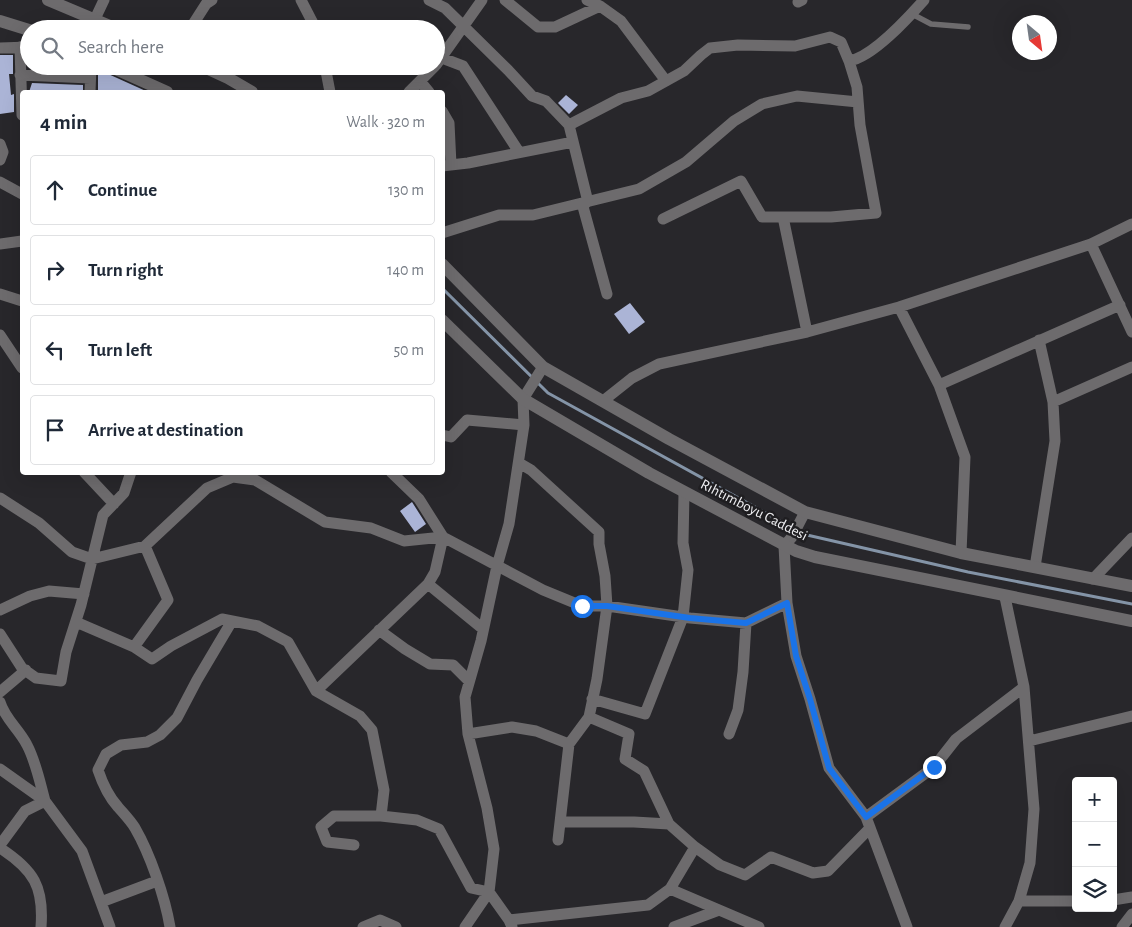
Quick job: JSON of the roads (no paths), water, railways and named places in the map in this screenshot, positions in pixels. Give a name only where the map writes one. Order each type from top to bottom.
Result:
[{"type":"street","points":[[48,0],[95,19],[104,0]]},
{"type":"street","points":[[301,0],[311,20]]},
{"type":"street","points":[[429,0],[445,8],[532,96],[546,102],[569,124],[585,203],[607,294]]},
{"type":"street","points":[[445,53],[482,0]]},
{"type":"street","points":[[505,0],[538,27],[554,26],[600,6]]},
{"type":"street","points":[[587,0],[600,6],[621,21],[666,81]]},
{"type":"street","points":[[195,20],[207,1]]},
{"type":"street","points":[[849,61],[867,54],[916,6]]},
{"type":"street","points":[[0,21],[20,27]]},
{"type":"street","points":[[569,124],[621,98],[648,91],[684,71],[710,48],[795,46],[830,37],[841,42],[857,87],[860,125],[876,213],[831,217],[762,217],[741,181],[663,219]]},
{"type":"street","points":[[0,48],[20,47]]},
{"type":"street","points":[[445,64],[463,66],[519,152]]},
{"type":"street","points":[[20,75],[21,90]]},
{"type":"street","points":[[90,90],[91,75]]},
{"type":"street","points":[[129,75],[163,90]]},
{"type":"street","points":[[222,75],[249,90]]},
{"type":"street","points":[[327,75],[330,90]]},
{"type":"street","points":[[411,90],[426,75]]},
{"type":"street","points":[[420,81],[427,90]]},
{"type":"street","points":[[445,233],[499,216],[533,215],[640,189],[686,162],[734,121],[762,104],[797,96],[858,102]]},
{"type":"street","points":[[445,116],[449,123],[447,166],[574,142]]},
{"type":"street","points":[[0,144],[3,152],[0,160]]},
{"type":"street","points":[[0,182],[20,193]]},
{"type":"street","points":[[782,217],[807,332]]},
{"type":"street","points":[[603,401],[632,378],[659,364],[807,332],[899,307],[1091,244],[1132,224]]},
{"type":"street","points":[[0,244],[20,241]]},
{"type":"street","points":[[1091,244],[1132,332]]},
{"type":"street","points":[[445,267],[541,370],[603,401],[803,516],[961,552],[1132,586]]},
{"type":"street","points":[[0,294],[20,300]]},
{"type":"street","points":[[939,385],[1120,305]]},
{"type":"street","points":[[899,307],[939,385],[965,457],[961,552]]},
{"type":"street","name":"Rıhtımboyu Caddesi","points":[[445,323],[526,394],[684,493],[788,541],[816,557],[1132,621]]},
{"type":"street","points":[[0,335],[20,365]]},
{"type":"street","points":[[1035,567],[1055,441],[1054,402],[1039,340]]},
{"type":"street","points":[[1054,402],[1132,367]]},
{"type":"street","points":[[465,927],[489,892],[494,849],[487,808],[468,734],[464,697],[509,524],[519,464],[526,394],[541,370]]},
{"type":"street","points":[[445,436],[451,437],[467,420],[524,425]]},
{"type":"street","points":[[519,464],[532,470],[599,532],[599,544],[605,576],[607,606],[589,717],[569,744],[558,840]]},
{"type":"street","points":[[87,475],[114,504]]},
{"type":"street","points":[[0,634],[26,670],[36,678],[61,681],[66,652],[84,594],[103,515],[124,493],[130,475]]},
{"type":"street","points":[[394,475],[419,499],[443,537],[543,590],[582,606],[607,606],[683,617],[746,623],[787,603]]},
{"type":"street","points":[[0,498],[39,523],[72,552],[92,559],[145,546],[207,488],[233,477],[255,476],[325,522],[371,528],[404,541],[443,537]]},
{"type":"street","points":[[592,699],[645,714],[683,617],[688,570],[682,543],[684,493]]},
{"type":"street","points":[[803,516],[788,541],[787,603],[796,656],[829,768],[868,823],[907,927]]},
{"type":"street","points":[[316,691],[428,584],[435,572],[443,537]]},
{"type":"street","points":[[1093,578],[1132,538]]},
{"type":"street","points":[[134,647],[168,600],[145,546]]},
{"type":"street","points":[[428,584],[483,629]]},
{"type":"street","points":[[0,610],[30,596],[49,591],[84,594]]},
{"type":"street","points":[[1005,596],[1024,687],[1034,809],[1030,863],[1019,901],[1005,927]]},
{"type":"street","points":[[76,622],[134,647],[152,659],[171,646],[222,619],[258,626],[288,642],[316,691],[360,716],[372,730],[384,790],[381,816]]},
{"type":"street","points":[[170,927],[157,881],[136,829],[126,814],[117,806],[102,783],[98,770],[106,754],[121,745],[147,742],[160,736],[177,718],[232,621]]},
{"type":"street","points":[[729,734],[738,710],[746,623]]},
{"type":"street","points":[[379,630],[430,664],[453,665],[469,681]]},
{"type":"street","points":[[0,692],[26,670]]},
{"type":"street","points":[[589,717],[629,734],[626,759],[644,771],[669,824],[695,847],[720,865],[745,875],[771,858],[813,873],[828,871],[868,823],[934,767],[956,739],[1024,687]]},
{"type":"street","points":[[0,702],[3,712],[28,746],[46,801],[82,851],[110,927]]},
{"type":"street","points":[[1029,741],[1132,716]]},
{"type":"street","points":[[468,734],[512,727],[536,731],[569,744]]},
{"type":"street","points":[[0,768],[46,801]]},
{"type":"street","points":[[41,927],[42,906],[37,886],[28,872],[14,857],[0,847],[26,811],[46,801]]},
{"type":"street","points":[[354,846],[328,842],[321,827],[334,816],[381,816],[417,820],[439,829],[471,888],[489,892],[510,923],[648,905],[670,889],[695,847]]},
{"type":"street","points":[[560,822],[669,824]]},
{"type":"street","points":[[102,902],[157,881]]},
{"type":"street","points":[[670,889],[759,927]]},
{"type":"street","points":[[1117,899],[1132,897]]},
{"type":"street","points":[[1019,901],[1072,900]]},
{"type":"street","points":[[674,927],[719,910]]},
{"type":"street","points":[[1122,927],[1132,914]]},
{"type":"street","points":[[363,927],[380,920],[396,927]]},
{"type":"lane","points":[[916,6],[932,24],[968,27]]},
{"type":"waterway","points":[[445,291],[548,393],[793,528]]},
{"type":"waterway","points":[[799,531],[807,535],[968,572],[1132,604]]}]
